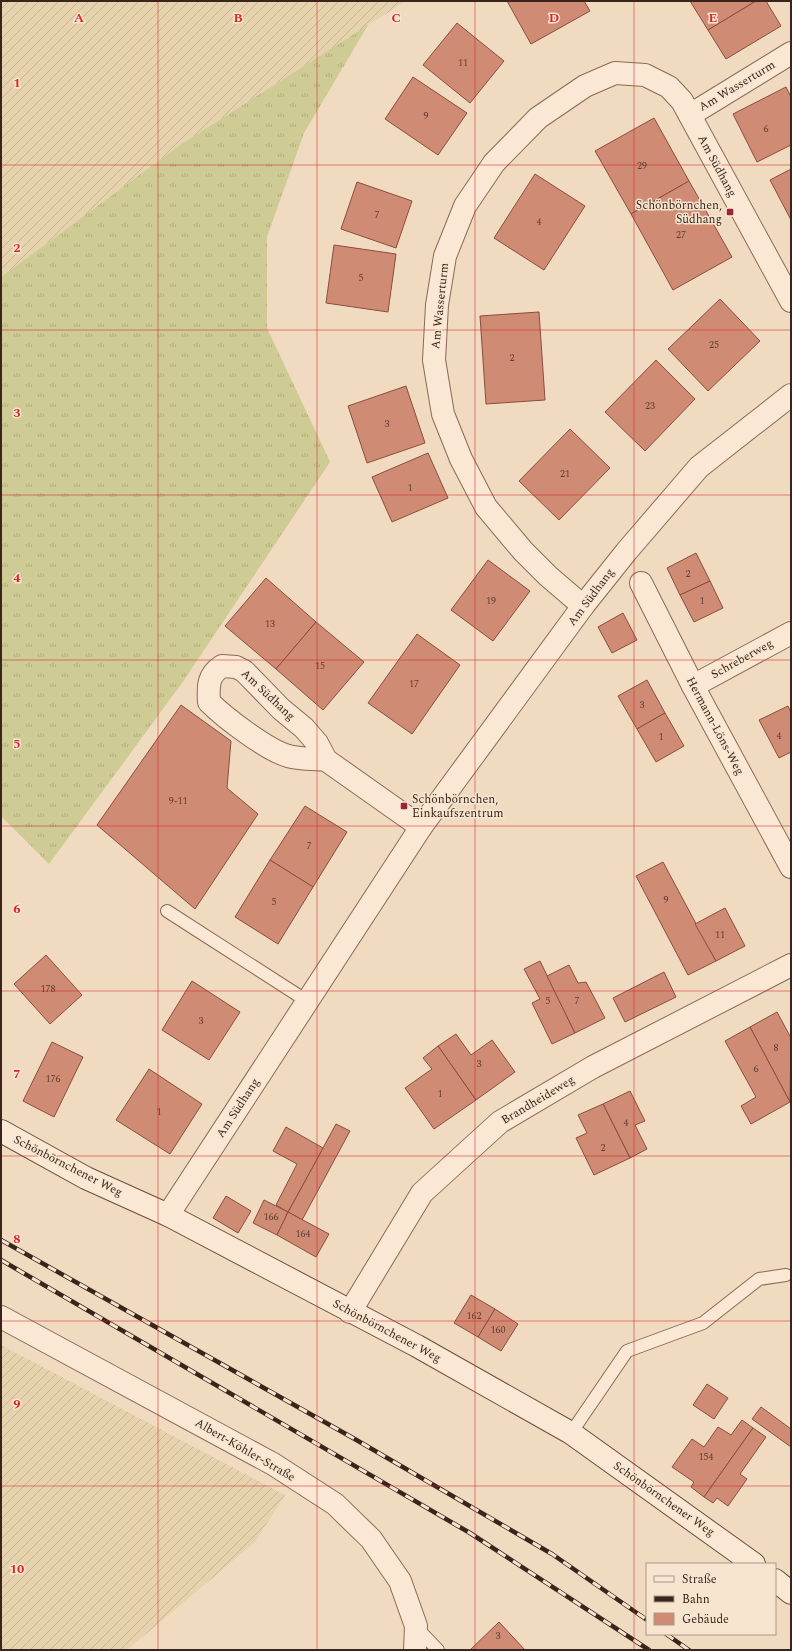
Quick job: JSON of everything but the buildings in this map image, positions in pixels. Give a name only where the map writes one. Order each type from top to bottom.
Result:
[{"type":"street","name":"Am Wasserturm","points":[[584,606],[548,576],[523,551],[486,507],[461,459],[443,414],[434,360],[437,305],[445,256],[464,206],[494,163],[538,118],[585,86],[615,73],[645,76],[669,87],[682,101],[690,115],[791,53]]},
{"type":"street","name":"Am Südhang","points":[[690,115],[791,301]]},
{"type":"street","name":"Am Südhang","points":[[168,1215],[420,827],[584,606],[626,552],[699,467],[791,396]]},
{"type":"street","name":"Hermann-Löns-Weg","points":[[641,583],[693,686],[791,867]]},
{"type":"street","name":"Schreberweg","points":[[693,686],[791,633]]},
{"type":"street","name":"Am Südhang","points":[[326,760],[289,757],[276,752],[219,712],[209,702],[208,682],[212,675],[222,666],[236,667],[244,670],[281,709],[304,728],[317,743],[326,760],[420,827]]},
{"type":"street","name":"Brandheideweg","points":[[350,1312],[422,1193],[500,1122],[593,1067],[791,965]]},
{"type":"street","name":"Schönbörnchener Weg","points":[[1,1131],[86,1178],[168,1215],[417,1346],[571,1433],[753,1563]]},
{"type":"street","name":"Albert-Köhler-Straße","points":[[1,1317],[273,1464],[335,1504],[371,1539],[400,1581],[416,1626],[415,1650]]},
{"type":"street","points":[[776,1581],[791,1593]]},
{"type":"lane","points":[[167,911],[307,1001]]},
{"type":"lane","points":[[571,1433],[627,1351],[702,1323],[759,1279],[786,1275]]},
{"type":"lane","points":[[416,1626],[438,1650]]},
{"type":"shaded area","points":[[1,1],[406,1],[180,145],[1,277]]},
{"type":"shaded area","points":[[1,1345],[285,1495],[255,1542],[127,1650],[1,1650]]},
{"type":"green space","points":[[368,25],[304,133],[267,237],[267,328],[330,462],[182,683],[49,864],[1,816],[1,277],[180,145]]},
{"type":"railway","points":[[1,1240],[353,1438],[552,1554],[646,1619]]},
{"type":"railway","points":[[1,1260],[470,1533],[649,1650]]},
{"type":"railway","points":[[667,1635],[689,1650]]},
{"type":"place","name":"Schönbörnchen, Südhang","points":[[730,212]]},
{"type":"place","name":"Schönbörnchen, Einkaufszentrum","points":[[404,806]]}]
